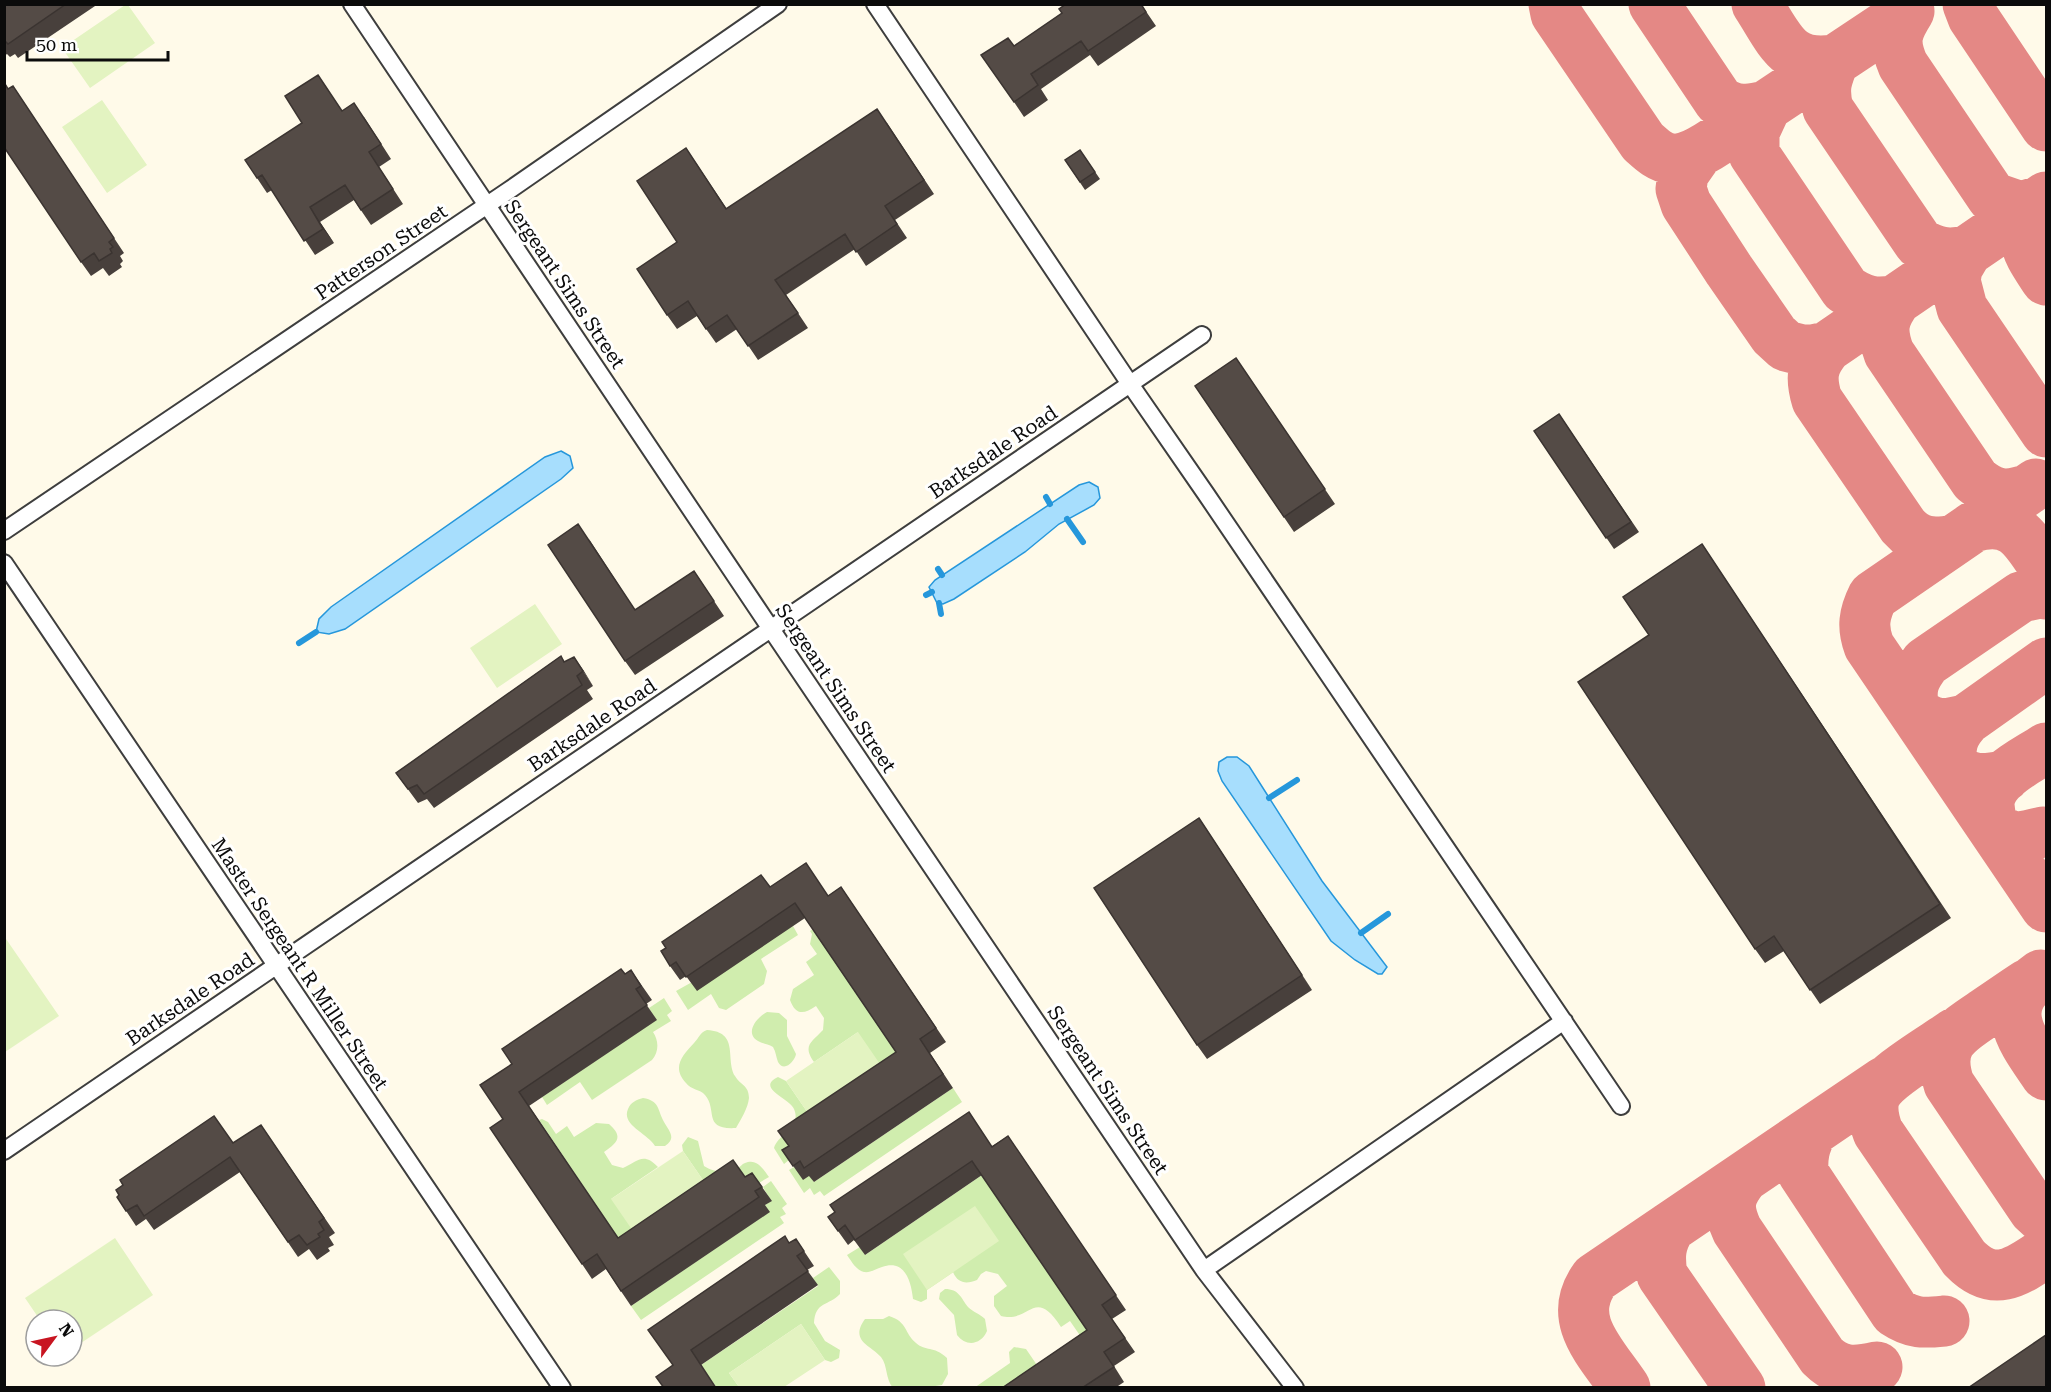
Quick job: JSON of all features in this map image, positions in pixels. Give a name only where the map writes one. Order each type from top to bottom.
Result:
[{"type":"street","name":"Sergeant Sims Street","points":[[352,4],[1204,1270],[1294,1388]]},
{"type":"street","name":"Patterson Street","points":[[4,531],[487,206],[778,4]]},
{"type":"street","points":[[875,4],[1130,384],[1621,1106]]},
{"type":"street","name":"Barksdale Road","points":[[4,1151],[1202,335]]},
{"type":"street","name":"Master Sergeant R Miller Street","points":[[4,563],[562,1388]]},
{"type":"street","points":[[1204,1270],[1564,1021]]},
{"type":"green space","points":[[128,5],[155,43],[90,88],[62,48]]},
{"type":"green space","points":[[102,100],[147,165],[107,193],[62,127]]},
{"type":"green space","points":[[535,604],[562,644],[497,688],[470,648]]},
{"type":"green space","points":[[793,926],[798,935],[761,959],[767,971],[764,984],[726,1010],[719,1008],[711,994],[688,1010],[676,991]]},
{"type":"green space","points":[[813,929],[906,1066],[784,1164],[774,1148],[792,1126],[796,1116],[791,1105],[772,1089],[770,1085],[772,1081],[778,1077],[786,1081],[810,1116],[858,1032],[814,1062],[810,1056],[810,1044],[823,1030],[824,1018],[816,1006],[801,1012],[795,1009],[790,1000],[793,989],[814,975],[806,962],[817,954],[810,944],[812,934],[810,931]]},
{"type":"green space","points":[[4,936],[59,1016],[5,1052],[4,1052]]},
{"type":"green space","points":[[664,998],[672,1011],[667,1015],[671,1021],[653,1032],[657,1046],[652,1060],[592,1100],[580,1082],[547,1105],[542,1097],[656,1020],[649,1008]]},
{"type":"green space","points":[[767,1012],[779,1013],[787,1020],[787,1036],[796,1054],[791,1063],[786,1066],[780,1065],[773,1047],[758,1041],[752,1034],[756,1021]]},
{"type":"green space","points":[[707,1030],[717,1032],[728,1041],[732,1069],[749,1094],[747,1106],[736,1128],[719,1126],[713,1118],[709,1101],[705,1095],[688,1085],[679,1072],[683,1057],[701,1034]]},
{"type":"green space","points":[[858,1032],[882,1067],[810,1116],[786,1081]]},
{"type":"green space","points":[[953,1088],[962,1102],[824,1196],[820,1191],[814,1195],[810,1188],[804,1193],[789,1170],[794,1167],[810,1176],[814,1182]]},
{"type":"green space","points":[[643,1098],[655,1103],[670,1131],[671,1140],[665,1146],[655,1146],[628,1120],[629,1107]]},
{"type":"green space","points":[[539,1120],[548,1122],[556,1134],[567,1126],[574,1137],[596,1123],[609,1124],[617,1136],[615,1143],[604,1152],[612,1165],[623,1168],[644,1159],[653,1162],[658,1167],[611,1199],[707,1186],[683,1151],[682,1145],[688,1137],[698,1141],[704,1166],[708,1168],[720,1172],[729,1171],[745,1163],[753,1162],[759,1165],[769,1177],[628,1253]]},
{"type":"green space","points":[[683,1151],[707,1186],[635,1234],[611,1199]]},
{"type":"green space","points":[[982,1175],[1088,1332],[1081,1337],[1070,1321],[1061,1327],[1052,1315],[1038,1307],[1011,1317],[1001,1316],[994,1306],[994,1296],[1007,1286],[998,1274],[986,1271],[977,1280],[966,1282],[957,1279],[953,1272],[927,1290],[927,1299],[921,1302],[913,1299],[911,1285],[901,1269],[890,1265],[864,1272],[856,1268],[847,1255],[860,1247],[865,1255]]},
{"type":"green space","points":[[771,1181],[787,1204],[782,1208],[786,1214],[780,1217],[784,1223],[641,1320],[631,1306],[769,1212],[765,1205],[771,1201],[763,1187]]},
{"type":"green space","points":[[975,1206],[999,1241],[927,1290],[903,1254]]},
{"type":"green space","points":[[115,1238],[153,1295],[84,1341],[84,1308],[32,1308],[25,1298]]},
{"type":"green space","points":[[829,1267],[840,1281],[840,1294],[820,1307],[814,1323],[825,1341],[840,1350],[839,1358],[831,1362],[825,1360],[801,1324],[729,1373],[739,1387],[716,1387],[701,1365],[818,1286],[813,1278]]},
{"type":"green space","points":[[945,1289],[957,1292],[968,1307],[985,1319],[987,1331],[977,1342],[969,1343],[957,1335],[954,1315],[939,1299],[940,1293]]},
{"type":"green space","points":[[889,1316],[900,1321],[912,1339],[920,1346],[938,1351],[947,1358],[948,1374],[942,1385],[893,1388],[881,1357],[863,1342],[859,1333],[865,1319],[883,1319]]},
{"type":"green space","points":[[801,1324],[825,1360],[784,1387],[739,1387],[729,1373]]},
{"type":"green space","points":[[1014,1347],[1026,1349],[1039,1368],[1034,1387],[974,1388],[1010,1363],[1009,1352]]},
{"type":"water","points":[[561,451],[570,456],[573,468],[561,479],[345,629],[329,634],[316,632],[319,619],[331,607],[545,457]]},
{"type":"water","points":[[1089,482],[1098,487],[1100,498],[1094,505],[1059,524],[1025,552],[954,599],[943,604],[937,603],[929,587],[935,580],[1079,485]]},
{"type":"water","points":[[1227,757],[1237,757],[1249,766],[1322,881],[1387,967],[1382,974],[1378,974],[1355,960],[1331,941],[1222,781],[1218,771],[1219,762]]},
{"type":"building","points":[[4,4],[66,4],[8,44],[4,40]]},
{"type":"building","points":[[1066,4],[1141,4],[1146,12],[1088,51],[1081,41],[1031,74],[1038,85],[1014,102],[981,55],[1008,38],[1014,46],[1062,13],[1059,9]]},
{"type":"building","points":[[318,75],[342,111],[354,103],[381,144],[369,152],[393,189],[361,210],[345,185],[310,207],[323,229],[304,241],[262,175],[257,178],[245,160],[302,123],[285,96]]},
{"type":"building","points":[[5,84],[8,89],[13,86],[114,238],[109,242],[113,247],[110,249],[112,253],[99,261],[94,253],[81,262],[4,147]]},
{"type":"building","points":[[877,109],[924,180],[885,206],[897,224],[856,252],[845,234],[775,280],[798,313],[748,346],[727,315],[706,329],[688,301],[667,315],[637,269],[677,242],[637,181],[686,148],[726,209]]},
{"type":"building","points":[[1080,150],[1095,172],[1080,182],[1065,160]]},
{"type":"building","points":[[1236,358],[1325,489],[1284,517],[1195,386]]},
{"type":"building","points":[[1559,414],[1631,522],[1606,538],[1534,431]]},
{"type":"building","points":[[578,524],[635,610],[694,571],[714,601],[625,661],[548,545]]},
{"type":"building","points":[[1702,544],[1940,904],[1810,990],[1774,936],[1755,949],[1578,682],[1649,635],[1623,597]]},
{"type":"building","points":[[561,656],[564,662],[574,657],[583,671],[577,676],[582,685],[424,794],[417,785],[408,789],[396,773]]},
{"type":"building","points":[[1199,818],[1302,975],[1197,1045],[1094,888]]},
{"type":"building","points":[[806,863],[828,896],[841,887],[936,1028],[920,1039],[943,1074],[804,1168],[800,1161],[793,1166],[782,1150],[789,1146],[778,1131],[896,1052],[795,903],[686,977],[676,962],[670,966],[661,951],[666,948],[662,942],[761,875],[770,887]]},
{"type":"building","points":[[621,969],[625,974],[631,970],[641,986],[636,989],[647,1005],[519,1092],[618,1238],[733,1160],[745,1177],[752,1173],[762,1187],[755,1191],[759,1197],[621,1291],[597,1254],[582,1264],[490,1128],[503,1119],[480,1085],[512,1064],[502,1049]]},
{"type":"building","points":[[969,1112],[992,1147],[1008,1136],[1116,1295],[1102,1305],[1125,1338],[1104,1352],[1114,1367],[1082,1388],[1002,1388],[1087,1330],[972,1161],[855,1240],[845,1225],[838,1231],[828,1217],[835,1212],[830,1205]]},
{"type":"building","points":[[214,1116],[233,1143],[261,1125],[324,1218],[319,1222],[324,1230],[318,1234],[320,1237],[307,1245],[299,1235],[288,1242],[230,1157],[144,1216],[137,1205],[126,1211],[117,1197],[119,1195],[116,1190],[123,1185],[120,1180]]},
{"type":"building","points":[[785,1236],[789,1243],[796,1239],[804,1251],[797,1256],[808,1271],[691,1350],[716,1388],[664,1388],[656,1377],[673,1365],[648,1330]]},
{"type":"building","points":[[2046,1335],[2046,1388],[1968,1388]]},
{"type":"waterway","points":[[1046,497],[1050,504]]},
{"type":"waterway","points":[[1067,519],[1083,542]]},
{"type":"waterway","points":[[938,569],[942,575]]},
{"type":"waterway","points":[[926,595],[932,592]]},
{"type":"waterway","points":[[939,603],[941,614]]},
{"type":"waterway","points":[[299,643],[316,632]]},
{"type":"waterway","points":[[1269,798],[1297,780]]},
{"type":"waterway","points":[[1361,933],[1388,914]]},
{"type":"taxiway","points":[[1554,4],[1556,14],[1643,142],[1663,157],[1681,158],[1706,148],[1766,106]]},
{"type":"taxiway","points":[[1654,4],[1719,101],[1730,107],[1741,109],[1766,106]]},
{"type":"taxiway","points":[[1757,4],[1779,39],[1795,55],[1818,61],[1834,60],[1826,84],[1828,109],[1919,243],[1942,252],[1967,251],[1957,268],[1955,281],[1962,308],[2046,432]]},
{"type":"taxiway","points":[[1968,4],[1973,17],[2046,126]]},
{"type":"taxiway","points":[[1909,11],[1766,106],[1754,132],[1754,154],[1845,289],[1869,301],[1896,300],[1884,325],[1889,353],[1975,480],[2000,494],[2029,489]]},
{"type":"taxiway","points":[[1909,11],[1897,37],[1903,65],[1992,197],[2021,207],[2041,201]]},
{"type":"taxiway","points":[[1697,154],[1683,174],[1681,189],[1686,204],[1729,270],[1774,335],[1786,346],[1802,350],[1827,347]]},
{"type":"taxiway","points":[[1954,540],[1926,541],[1914,536],[1903,526],[1817,400],[1813,378],[1815,366],[1827,347],[2046,197]]},
{"type":"taxiway","points":[[2041,201],[2028,224],[2026,241],[2032,258],[2046,280]]},
{"type":"taxiway","points":[[2036,484],[1873,596],[1866,615],[1865,633],[1869,646],[2046,907]]},
{"type":"taxiway","points":[[1973,527],[1987,524],[2009,527],[2025,540],[2046,570]]},
{"type":"taxiway","points":[[1967,719],[1939,723],[1914,712],[1913,685],[1921,668],[1926,662],[2021,597],[2039,593],[2046,594]]},
{"type":"taxiway","points":[[2005,776],[1977,778],[1952,768],[1953,741],[1967,719],[2046,663]]},
{"type":"taxiway","points":[[2043,832],[2017,837],[1992,827],[1989,803],[1991,793],[2003,777],[2046,748]]},
{"type":"taxiway","points":[[2041,975],[2027,987],[2019,999],[2016,1011],[2017,1024],[2022,1036],[2046,1075]]},
{"type":"taxiway","points":[[2028,984],[1957,1034],[1947,1049],[1945,1059],[1949,1084],[2034,1210],[2046,1221]]},
{"type":"taxiway","points":[[1955,1033],[1910,1063],[1878,1091],[1873,1108],[1878,1132],[1964,1258],[1975,1267],[1985,1273],[2005,1274],[2025,1266],[2046,1252]]},
{"type":"taxiway","points":[[1625,1388],[1597,1348],[1585,1322],[1584,1308],[1587,1293],[1595,1278],[1884,1082]]},
{"type":"taxiway","points":[[1812,1131],[1804,1152],[1803,1173],[1895,1312],[1918,1322],[1944,1321]]},
{"type":"taxiway","points":[[1743,1178],[1734,1191],[1731,1203],[1737,1230],[1822,1356],[1835,1366],[1847,1370],[1877,1367]]},
{"type":"taxiway","points":[[1670,1227],[1661,1250],[1662,1275],[1740,1388]]}]
